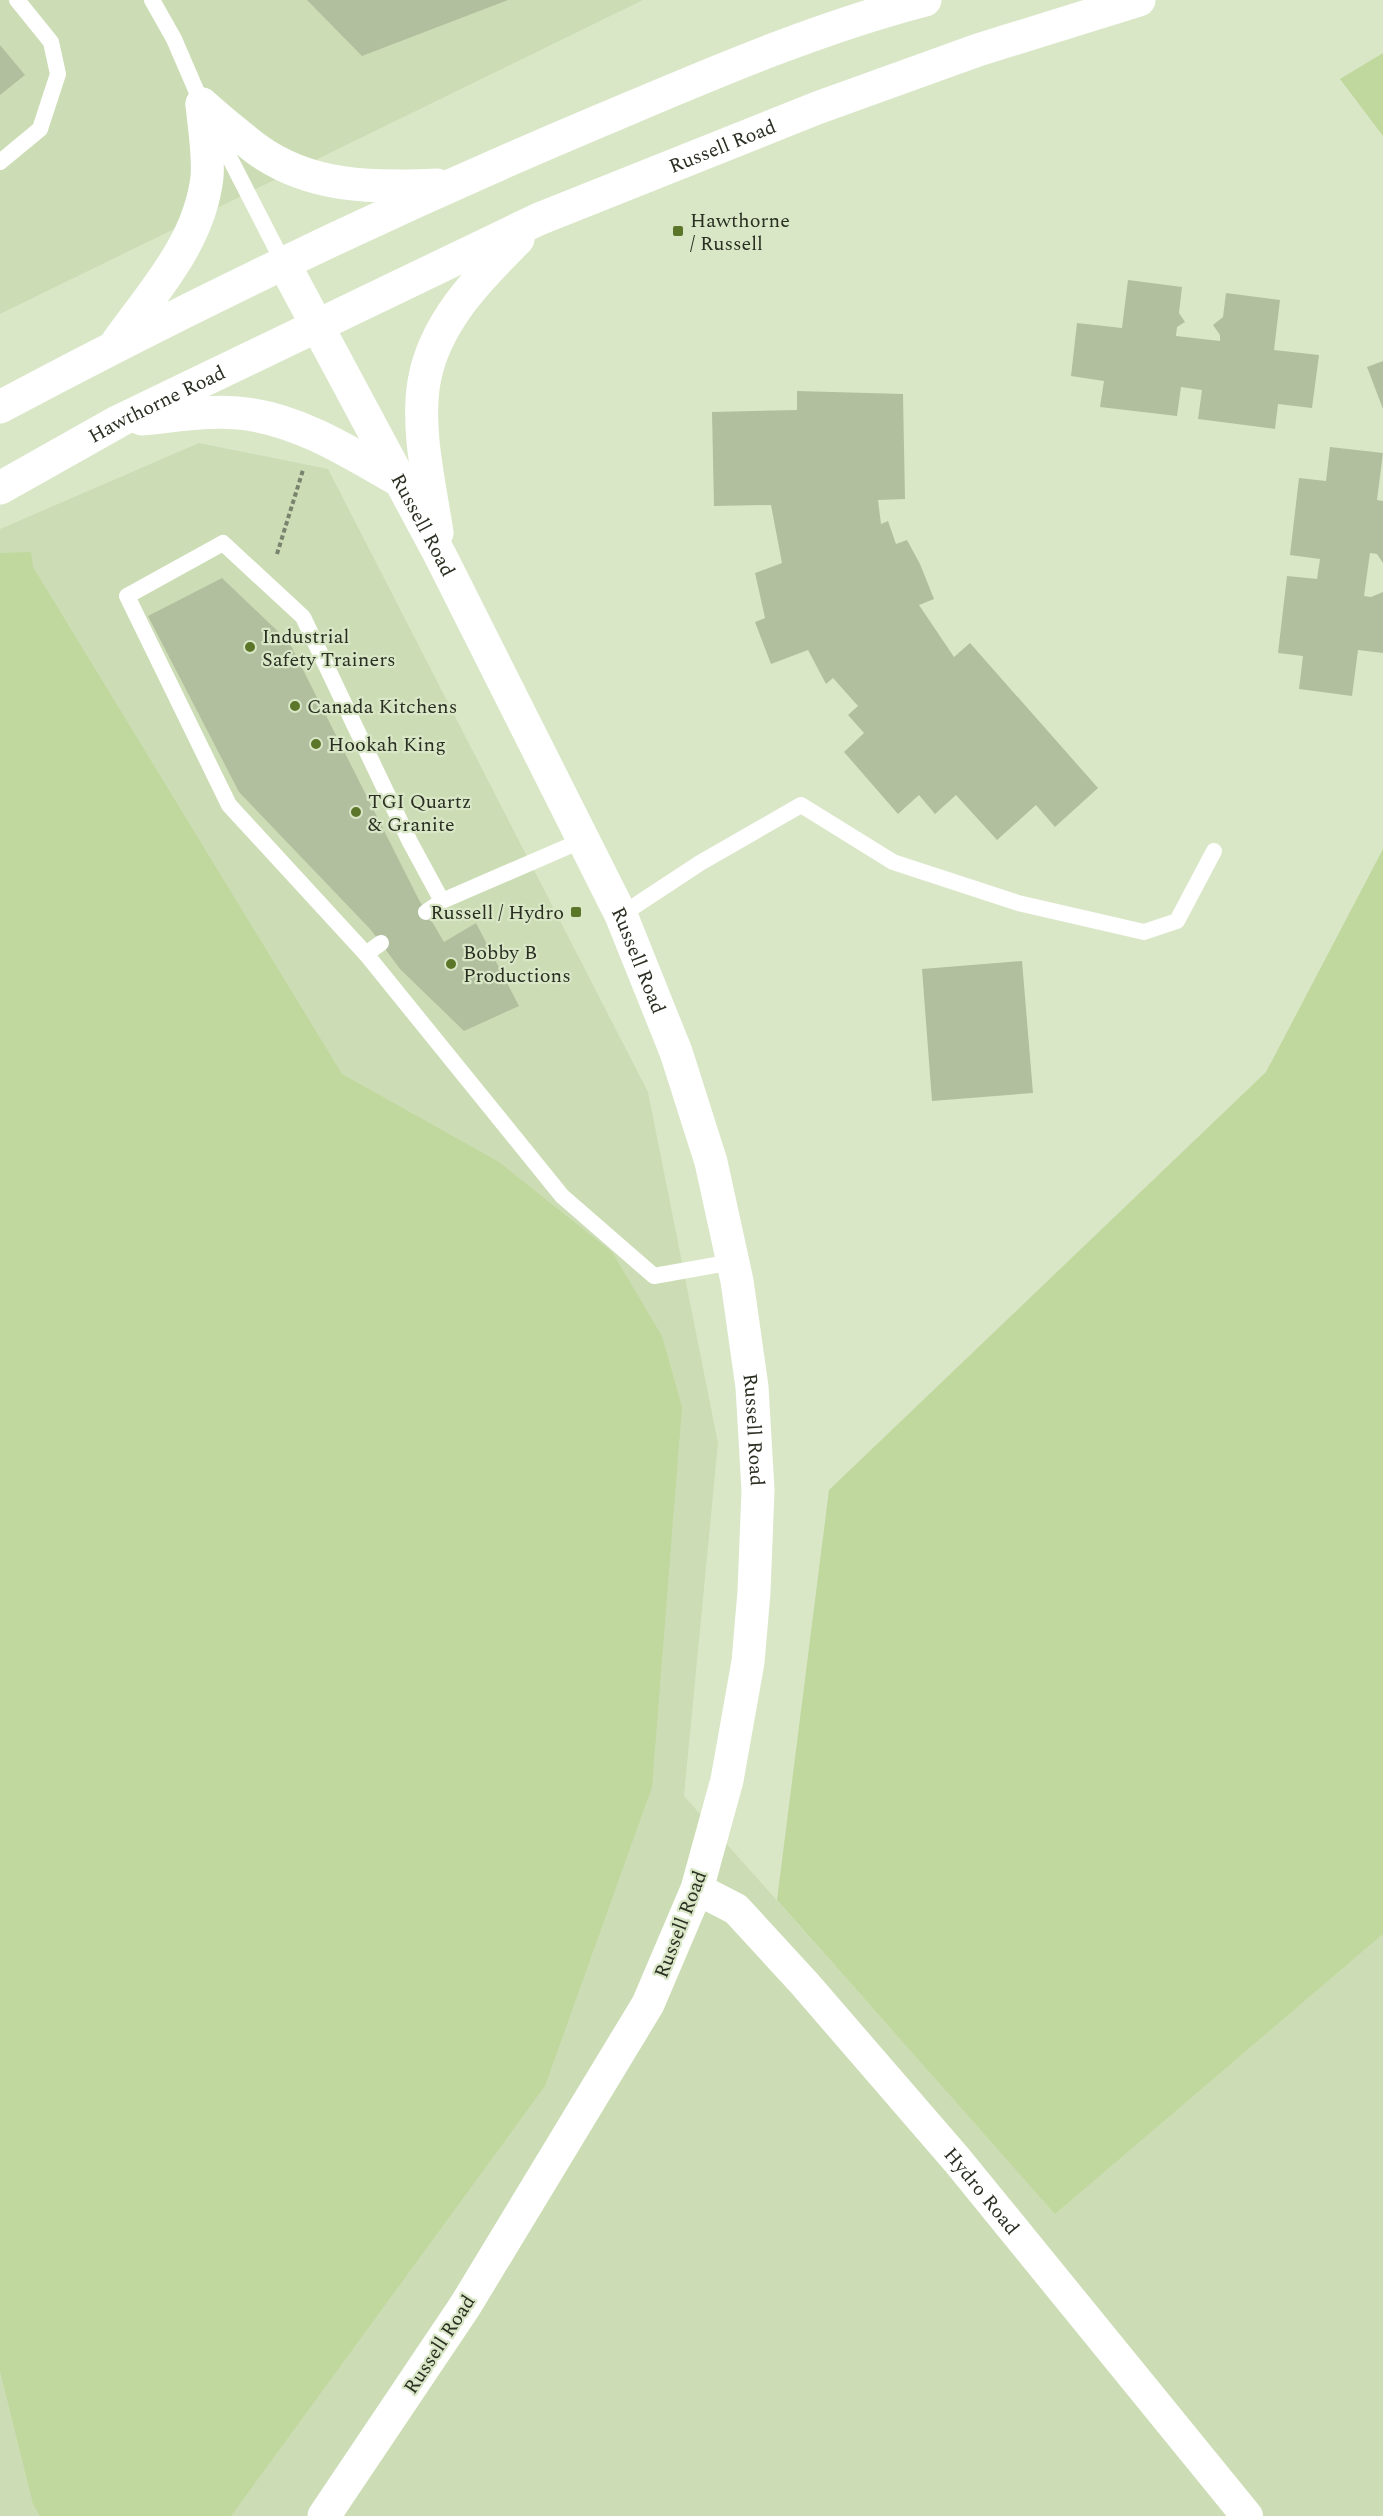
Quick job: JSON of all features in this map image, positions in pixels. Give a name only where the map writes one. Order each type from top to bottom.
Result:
[{"type":"main road","points":[[0,406],[283,262],[453,185],[710,74],[890,9],[925,0]]},
{"type":"main road","name":"Russell Road","points":[[319,326],[539,219],[828,104],[978,50],[1139,0]]},
{"type":"main road","points":[[202,104],[257,149],[315,178],[381,188],[453,185]]},
{"type":"main road","points":[[115,346],[172,265],[193,230],[207,176],[202,104]]},
{"type":"main road","points":[[440,555],[423,412],[424,384],[430,356],[444,328],[465,296],[539,219]]},
{"type":"main road","name":"Russell Road","points":[[283,262],[440,555],[621,915],[695,1106],[711,1162],[733,1262],[747,1346],[756,1442],[754,1592],[748,1662],[727,1780],[697,1889],[648,2004],[465,2306],[324,2516]]},
{"type":"main road","name":"Hawthorne Road","points":[[0,488],[119,421],[319,326]]},
{"type":"main road","points":[[119,421],[211,413],[272,418],[298,426],[402,482]]},
{"type":"street","name":"Hydro Road","points":[[697,1889],[736,1909],[804,1983],[957,2160],[1247,2516]]},
{"type":"lane","points":[[0,162],[40,129],[58,74],[51,42],[18,0]]},
{"type":"lane","points":[[152,0],[174,39],[202,104],[283,262]]},
{"type":"lane","points":[[442,901],[410,842],[303,617],[223,543],[127,597],[229,805],[366,954],[562,1196],[654,1276],[733,1262]]},
{"type":"lane","points":[[621,915],[700,863],[801,805],[893,862],[1018,903],[1144,932],[1177,921],[1214,851]]},
{"type":"lane","points":[[426,912],[442,901],[584,840]]},
{"type":"lane","points":[[366,954],[381,943]]},
{"type":"path","points":[[269,585],[304,468]]},
{"type":"shaded area","points":[[0,0],[643,0],[0,314]]},
{"type":"shaded area","points":[[1383,53],[1383,136],[1340,79]]},
{"type":"shaded area","points":[[199,443],[328,469],[648,1092],[718,1443],[684,1796],[1055,2213],[1383,1934],[1383,2516],[0,2516],[0,529]]},
{"type":"shaded area","points":[[31,552],[33,567],[342,1074],[499,1162],[612,1252],[662,1336],[682,1407],[652,1787],[545,2086],[231,2516],[40,2516],[33,2504],[0,2371],[0,553]]},
{"type":"shaded area","points":[[1383,849],[1383,1934],[1055,2214],[777,1900],[829,1490],[1266,1072]]},
{"type":"building","points":[[307,0],[508,0],[362,56]]},
{"type":"building","points":[[0,45],[25,75],[0,95]]},
{"type":"building","points":[[1128,280],[1182,287],[1179,313],[1185,322],[1177,327],[1176,336],[1220,341],[1220,335],[1213,325],[1223,317],[1226,293],[1280,300],[1274,350],[1319,355],[1312,408],[1278,404],[1275,429],[1198,419],[1202,390],[1181,387],[1177,416],[1100,407],[1104,381],[1071,376],[1077,323],[1122,328]]},
{"type":"building","points":[[1383,361],[1383,409],[1367,367]]},
{"type":"building","points":[[797,391],[903,394],[905,499],[878,500],[881,524],[888,521],[896,544],[907,540],[920,564],[934,599],[919,605],[954,657],[970,643],[1098,788],[1055,827],[1036,805],[997,840],[956,795],[935,814],[919,795],[898,814],[844,752],[864,733],[848,715],[858,706],[833,678],[826,684],[808,650],[771,664],[755,622],[765,618],[755,573],[782,563],[771,505],[714,506],[712,412],[797,410]]},
{"type":"building","points":[[1330,447],[1383,453],[1377,500],[1383,501],[1383,563],[1377,554],[1370,553],[1364,596],[1371,597],[1383,592],[1383,653],[1358,650],[1352,696],[1299,689],[1303,656],[1278,653],[1287,576],[1317,579],[1320,559],[1290,555],[1299,478],[1326,481]]},
{"type":"building","points":[[222,578],[289,642],[419,900],[444,942],[476,923],[519,1006],[464,1031],[400,969],[371,930],[239,792],[148,616]]},
{"type":"building","points":[[1022,961],[1033,1093],[932,1101],[922,969]]},
{"type":"place","name":"Hawthorne / Russell","points":[[678,231]]},
{"type":"place","name":"Industrial Safety Trainers","points":[[250,647]]},
{"type":"place","name":"Canada Kitchens","points":[[295,706]]},
{"type":"place","name":"Hookah King","points":[[316,744]]},
{"type":"place","name":"TGI Quartz & Granite","points":[[356,812]]},
{"type":"place","name":"Russell / Hydro","points":[[576,912]]},
{"type":"place","name":"Bobby B Productions","points":[[451,964]]}]
